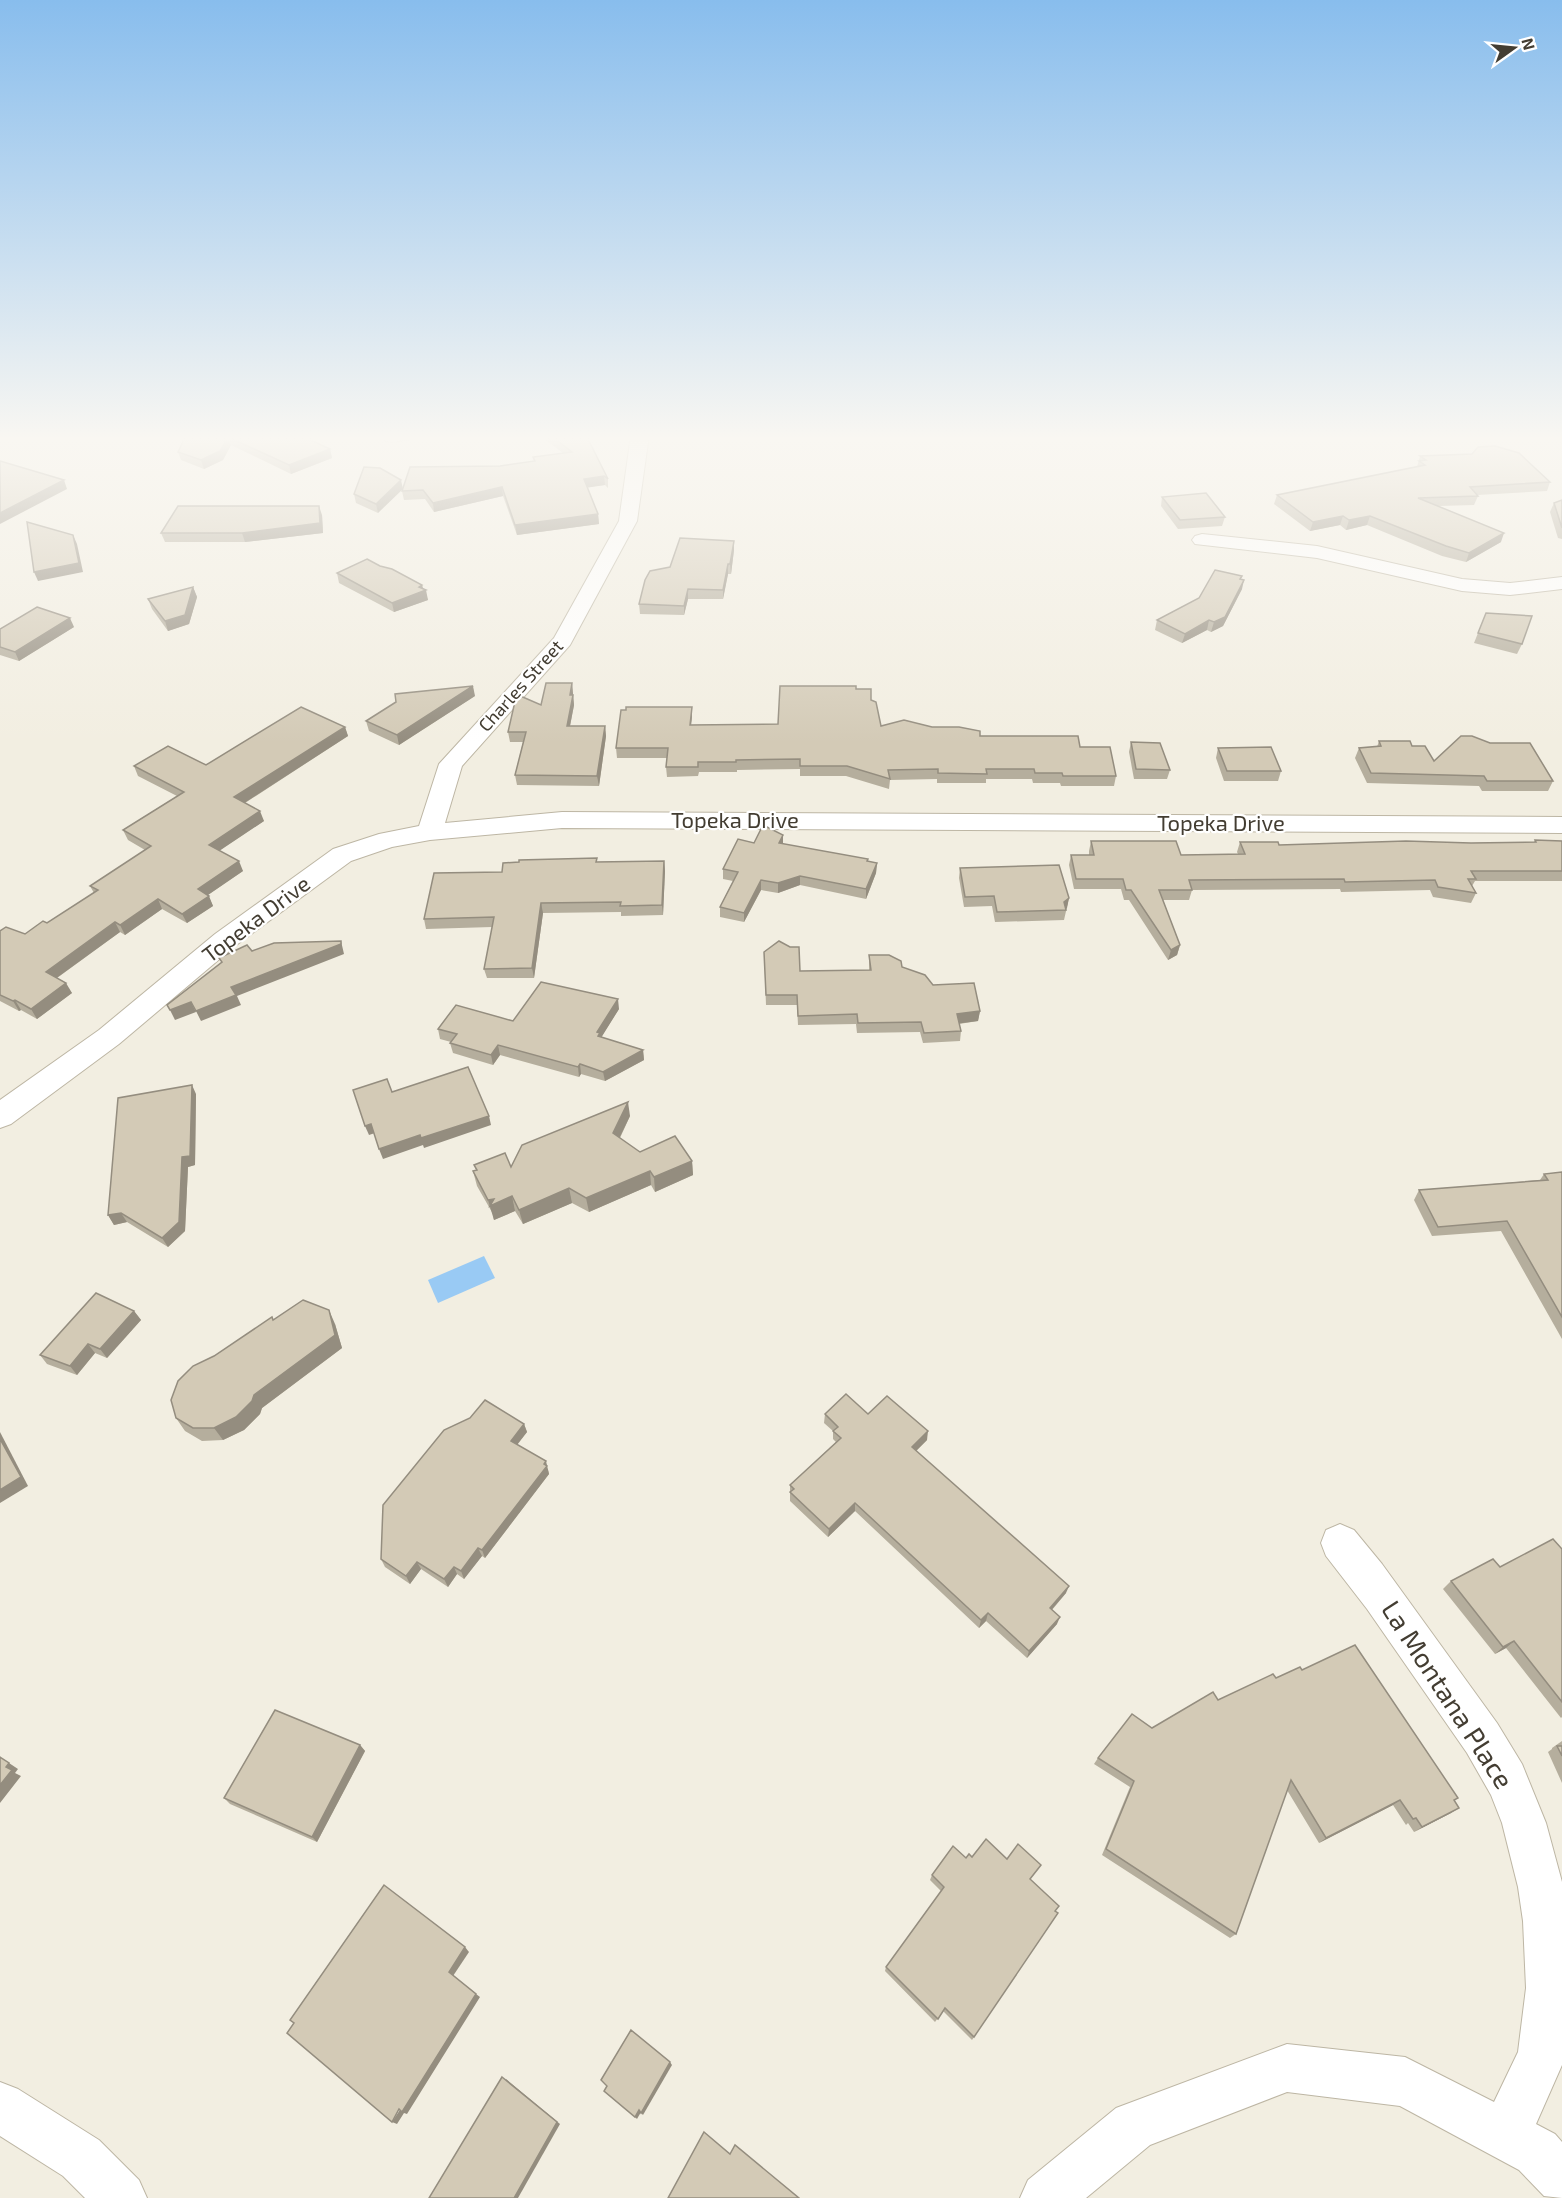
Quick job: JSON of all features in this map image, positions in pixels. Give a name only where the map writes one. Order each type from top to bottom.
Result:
[{"type":"street","name":"Charles Street","points":[[430,832],[451,764],[563,641],[619,538]]},
{"type":"street","points":[[1202,540],[1317,552],[1462,585],[1510,590],[1562,583]]},
{"type":"street","name":"Topeka Drive","points":[[0,1116],[109,1037],[225,940],[342,855],[388,840],[430,832],[562,819],[1562,825]]},
{"type":"street","name":"La Montana Place","points":[[1340,1543],[1366,1573],[1486,1745],[1512,1792],[1533,1854],[1544,1912],[1551,1988],[1542,2053],[1504,2135]]},
{"type":"street","points":[[1046,2198],[1134,2126],[1287,2068],[1405,2082],[1537,2152],[1562,2178]]},
{"type":"street","points":[[0,2107],[81,2158],[121,2198]]},
{"type":"water","points":[[484,1256],[495,1278],[438,1303],[428,1280]]},
{"type":"building","points":[[29,538],[74,538],[79,563],[34,572]]},
{"type":"building","points":[[680,538],[734,541],[723,590],[688,589],[684,606],[639,604],[645,580],[650,571],[670,567]]},
{"type":"building","points":[[1425,538],[1496,538],[1469,553]]},
{"type":"building","points":[[367,559],[392,569],[422,585],[419,587],[426,590],[392,603],[337,573]]},
{"type":"building","points":[[1215,570],[1242,576],[1240,579],[1244,580],[1225,617],[1214,622],[1209,620],[1185,634],[1157,620],[1199,598]]},
{"type":"building","points":[[193,587],[185,615],[165,621],[148,599]]},
{"type":"building","points":[[37,607],[70,618],[15,652],[0,647],[0,629]]},
{"type":"building","points":[[1486,613],[1532,616],[1522,644],[1478,633]]},
{"type":"building","points":[[546,683],[572,683],[570,695],[573,695],[567,726],[605,726],[597,776],[515,775],[526,732],[508,732],[516,697],[518,695],[541,705]]},
{"type":"building","points":[[473,686],[397,735],[366,721],[396,702],[395,694]]},
{"type":"building","points":[[780,686],[856,686],[856,689],[871,689],[871,700],[876,702],[881,726],[904,720],[932,727],[959,727],[980,731],[980,736],[1078,736],[1080,747],[1110,747],[1116,776],[1063,776],[1062,773],[1035,773],[1034,769],[986,769],[987,774],[938,773],[938,769],[888,770],[890,779],[847,766],[800,766],[800,759],[698,762],[698,767],[666,767],[668,748],[616,748],[621,710],[626,710],[626,707],[692,707],[690,725],[778,724]]},
{"type":"building","points":[[301,707],[345,727],[234,797],[260,811],[209,845],[239,861],[198,889],[209,896],[182,914],[158,899],[120,925],[115,922],[46,972],[66,983],[31,1009],[0,995],[0,931],[6,927],[25,934],[43,921],[47,923],[98,890],[90,886],[151,846],[123,830],[184,792],[134,766],[168,746],[206,765]]},
{"type":"building","points":[[1461,736],[1472,736],[1490,743],[1530,743],[1553,781],[1487,781],[1484,776],[1371,773],[1359,748],[1381,746],[1379,741],[1410,741],[1412,746],[1425,746],[1434,761]]},
{"type":"building","points":[[1131,742],[1160,743],[1170,770],[1136,769]]},
{"type":"building","points":[[1271,747],[1281,771],[1227,771],[1218,748]]},
{"type":"building","points":[[763,825],[783,835],[779,843],[868,859],[867,861],[877,863],[866,889],[800,876],[778,883],[761,880],[744,913],[720,907],[738,872],[723,869],[738,839],[754,843]]},
{"type":"building","points":[[1535,840],[1562,841],[1562,871],[1471,871],[1476,879],[1468,879],[1476,893],[1438,887],[1435,880],[1345,882],[1344,879],[1189,880],[1192,890],[1159,890],[1180,945],[1171,950],[1131,890],[1126,890],[1123,879],[1076,879],[1071,855],[1094,855],[1091,841],[1176,841],[1181,855],[1245,854],[1240,842],[1278,842],[1279,845],[1406,841],[1536,842]]},
{"type":"building","points":[[597,858],[596,862],[664,861],[662,905],[620,906],[621,902],[541,903],[532,968],[484,969],[494,917],[424,919],[434,873],[502,872],[503,863],[519,862],[519,860]]},
{"type":"building","points":[[1059,865],[1069,898],[1064,902],[1066,910],[997,912],[994,896],[965,897],[960,868]]},
{"type":"building","points":[[341,941],[341,944],[231,987],[236,995],[196,1011],[191,1002],[170,1010],[167,1005],[222,962],[219,958],[247,945],[252,951],[274,943]]},
{"type":"building","points":[[779,941],[790,947],[799,947],[800,971],[871,970],[869,955],[889,955],[901,961],[902,967],[925,975],[933,985],[974,983],[980,1011],[957,1014],[961,1031],[924,1033],[921,1022],[858,1023],[857,1014],[798,1016],[797,995],[766,995],[764,952]]},
{"type":"building","points":[[541,982],[618,999],[597,1032],[600,1033],[598,1036],[643,1050],[603,1072],[580,1064],[578,1067],[498,1045],[491,1055],[450,1043],[457,1034],[438,1029],[456,1005],[513,1021]]},
{"type":"building","points":[[468,1067],[489,1116],[379,1149],[371,1124],[365,1126],[353,1090],[387,1079],[392,1092]]},
{"type":"building","points":[[192,1085],[190,1156],[182,1157],[179,1222],[162,1238],[121,1213],[108,1215],[118,1098]]},
{"type":"building","points":[[628,1102],[613,1133],[640,1152],[675,1136],[692,1161],[654,1177],[650,1171],[586,1198],[569,1188],[519,1210],[512,1196],[490,1206],[494,1199],[488,1200],[473,1171],[477,1170],[474,1165],[505,1153],[511,1167],[522,1145]]},
{"type":"building","points":[[1562,1172],[1562,1317],[1507,1221],[1438,1227],[1419,1190],[1548,1180],[1544,1174]]},
{"type":"building","points":[[96,1293],[134,1311],[100,1349],[88,1344],[70,1366],[40,1355]]},
{"type":"building","points":[[303,1300],[329,1310],[335,1335],[254,1395],[252,1401],[236,1417],[214,1428],[193,1428],[176,1418],[171,1400],[178,1381],[193,1366],[214,1356],[272,1317],[273,1320]]},
{"type":"building","points":[[846,1394],[868,1414],[887,1396],[928,1431],[912,1447],[1069,1586],[1050,1608],[1060,1617],[1029,1651],[988,1613],[981,1620],[855,1503],[829,1529],[790,1492],[794,1489],[790,1485],[841,1438],[833,1431],[838,1427],[825,1414]]},
{"type":"building","points":[[485,1400],[524,1424],[511,1441],[546,1461],[544,1464],[547,1466],[482,1550],[478,1548],[461,1571],[454,1567],[444,1579],[417,1562],[406,1576],[381,1559],[383,1505],[444,1430],[470,1418]]},
{"type":"building","points":[[0,1439],[21,1477],[0,1490]]},
{"type":"building","points":[[1553,1539],[1562,1549],[1562,1702],[1514,1641],[1503,1647],[1451,1581],[1493,1559],[1500,1567]]},
{"type":"building","points":[[1355,1645],[1458,1798],[1454,1800],[1459,1808],[1422,1827],[1416,1818],[1413,1819],[1400,1800],[1326,1838],[1291,1780],[1236,1934],[1106,1849],[1134,1781],[1098,1758],[1132,1714],[1152,1728],[1213,1692],[1218,1700],[1273,1674],[1276,1678],[1300,1667],[1302,1670]]},
{"type":"building","points":[[275,1710],[360,1745],[312,1837],[224,1798]]},
{"type":"building","points":[[1557,1746],[1562,1746],[1562,1756]]},
{"type":"building","points":[[0,1757],[9,1763],[6,1767],[12,1770],[0,1785]]},
{"type":"building","points":[[986,1839],[1007,1859],[1018,1844],[1041,1865],[1030,1879],[1059,1906],[1055,1911],[1058,1913],[974,2037],[945,2008],[938,2019],[886,1967],[944,1887],[932,1875],[953,1846],[966,1858],[969,1854],[972,1857]]},
{"type":"building","points":[[384,1885],[465,1947],[449,1972],[476,1994],[402,2112],[399,2109],[392,2122],[287,2033],[294,2023],[290,2020]]},
{"type":"building","points":[[631,2030],[670,2062],[641,2113],[639,2110],[635,2117],[604,2091],[607,2086],[601,2080]]},
{"type":"building","points":[[502,2077],[557,2122],[514,2198],[429,2198]]},
{"type":"building","points":[[704,2132],[730,2154],[735,2145],[799,2198],[668,2198]]}]
